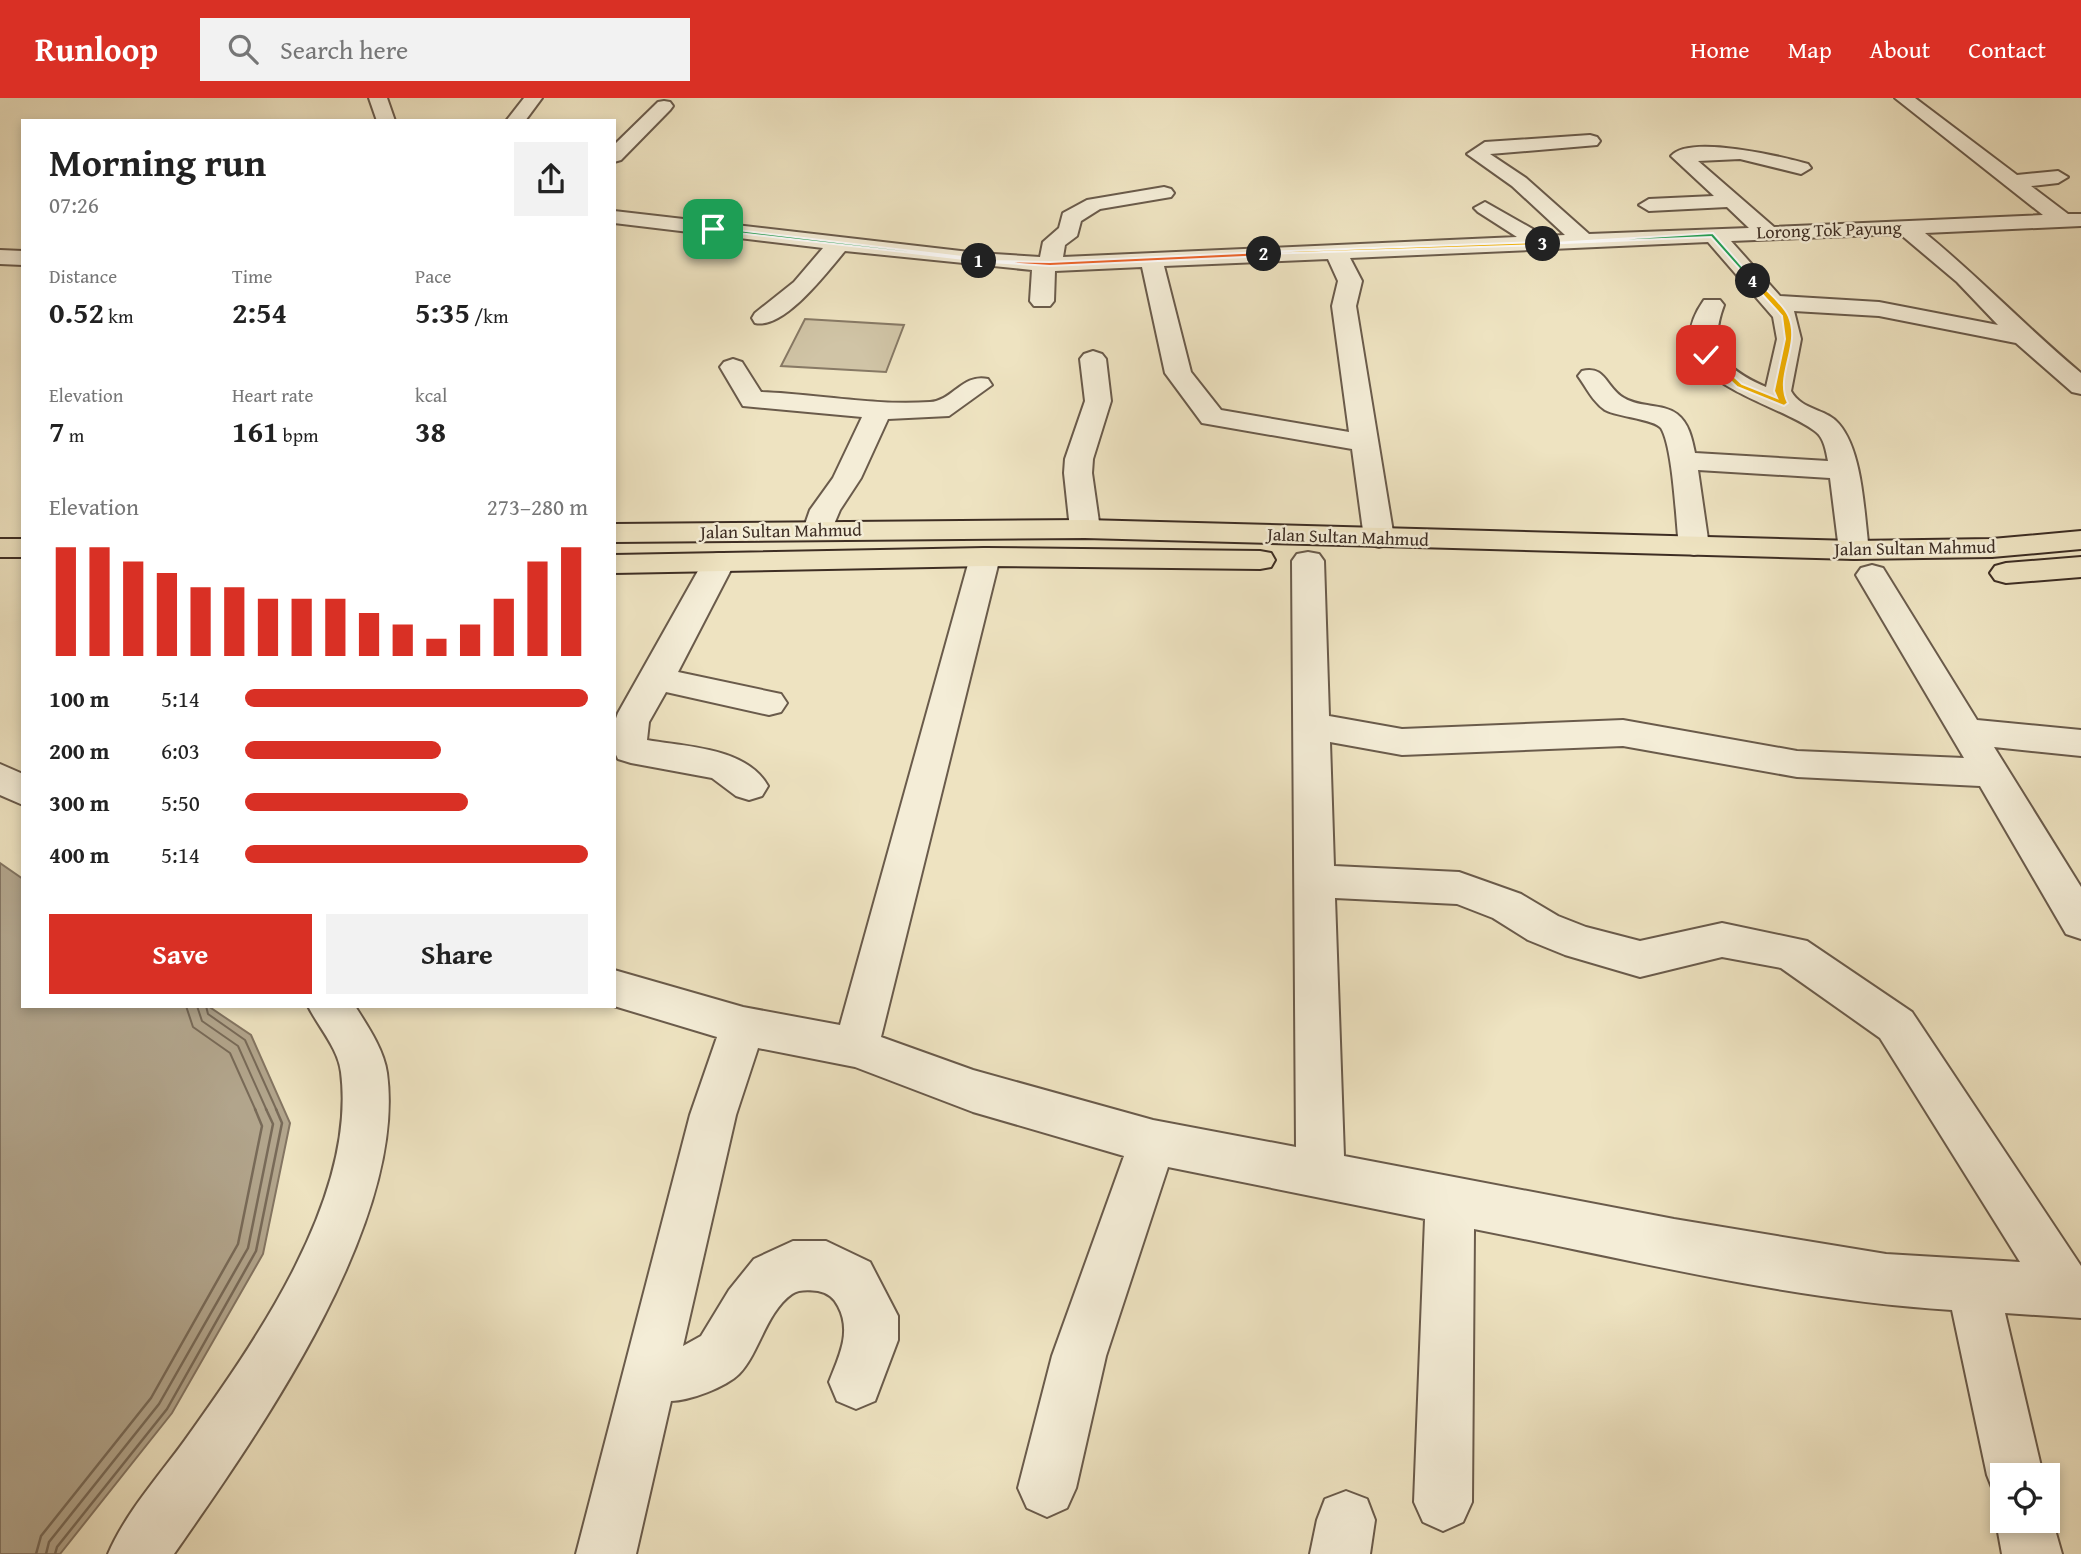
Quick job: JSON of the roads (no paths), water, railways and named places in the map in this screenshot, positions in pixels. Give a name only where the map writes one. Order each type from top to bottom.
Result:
[{"type":"highway","name":"Jalan Sultan Mahmud","points":[[616,533],[1085,529],[1694,546],[1987,574],[2081,568]]},
{"type":"highway","name":"Jalan Sultan Mahmud","points":[[616,564],[985,557],[1308,561],[1863,562],[2081,540]]},
{"type":"highway","points":[[0,548],[21,548]]},
{"type":"highway","points":[[0,574],[21,574]]},
{"type":"street","points":[[378,98],[385,119]]},
{"type":"street","points":[[516,119],[533,98]]},
{"type":"street","points":[[1904,98],[2011,182],[2067,220],[2081,239]]},
{"type":"street","points":[[616,154],[664,106]]},
{"type":"street","points":[[1586,243],[1519,182],[1477,154],[1485,148],[1590,141]]},
{"type":"street","points":[[1767,232],[1681,156],[1740,153],[1801,168]]},
{"type":"street","points":[[2011,182],[2059,177]]},
{"type":"street","points":[[1042,301],[1047,264],[1054,242],[1069,231],[1071,218],[1083,208],[1164,193]]},
{"type":"street","points":[[1649,205],[1766,204]]},
{"type":"street","points":[[1485,208],[1542,244]]},
{"type":"street","name":"Lorong Tok Payung","points":[[616,217],[978,261],[1047,264],[1586,243],[1767,232],[2067,220]]},
{"type":"street","points":[[1904,227],[1965,277],[2029,341],[2081,386]]},
{"type":"street","points":[[1315,228],[1350,281],[1345,306],[1379,538]]},
{"type":"street","points":[[1713,235],[1785,316],[1789,339],[1778,391],[1784,403]]},
{"type":"street","points":[[764,318],[802,287],[839,244]]},
{"type":"street","points":[[0,257],[21,258]]},
{"type":"street","points":[[1151,259],[1178,373],[1212,416],[1365,443]]},
{"type":"street","points":[[1776,303],[1879,309],[2081,350]]},
{"type":"street","points":[[1712,305],[1701,327],[1706,355],[1740,385],[1784,403],[1828,427],[1840,449],[1863,562],[2081,922]]},
{"type":"street","points":[[1085,529],[1078,473],[1079,459],[1098,401],[1093,359]]},
{"type":"street","points":[[733,367],[751,400],[814,402],[878,411],[940,410],[979,385]]},
{"type":"street","points":[[1591,376],[1601,391],[1616,405],[1670,420],[1678,431],[1694,546]]},
{"type":"street","points":[[818,530],[825,510],[847,478],[878,411]]},
{"type":"street","points":[[1683,461],[1843,470]]},
{"type":"street","points":[[856,1048],[985,557]]},
{"type":"street","points":[[1308,561],[1320,1173]]},
{"type":"street","points":[[719,562],[657,679],[635,713],[628,742],[631,750],[722,767],[749,786]]},
{"type":"street","points":[[657,679],[769,703]]},
{"type":"street","points":[[1312,726],[1402,742],[1623,733],[1797,764],[1991,773]]},
{"type":"street","points":[[1966,731],[2081,743]]},
{"type":"street","points":[[0,778],[21,790]]},
{"type":"street","points":[[1314,881],[1459,888],[1507,905],[1542,928],[1580,943],[1640,959],[1722,940],[1792,953],[1896,1025],[2074,1292]]},
{"type":"street","points":[[616,989],[743,1026],[856,1048],[973,1091],[1153,1142],[1674,1244],[1872,1278],[2074,1292]]},
{"type":"street","points":[[138,1554],[229,1428],[304,1302],[346,1204],[361,1158],[366,1117],[364,1072],[352,1039],[331,1008]]},
{"type":"street","points":[[606,1554],[713,1115],[743,1026]]},
{"type":"street","points":[[1047,1489],[1061,1421],[1101,1287],[1153,1142]]},
{"type":"street","points":[[1443,1502],[1450,1199]]},
{"type":"street","points":[[651,1374],[685,1374],[719,1355],[747,1308],[772,1277],[793,1266],[810,1265],[826,1266],[852,1280],[872,1316],[871,1340],[856,1382]]},
{"type":"street","points":[[1972,1284],[2012,1463]]},
{"type":"street","points":[[2028,1533],[2032,1554]]},
{"type":"water","points":[[0,863],[21,878],[21,1008],[211,1008],[251,1035],[290,1123],[263,1254],[172,1413],[60,1554],[0,1554]]}]
